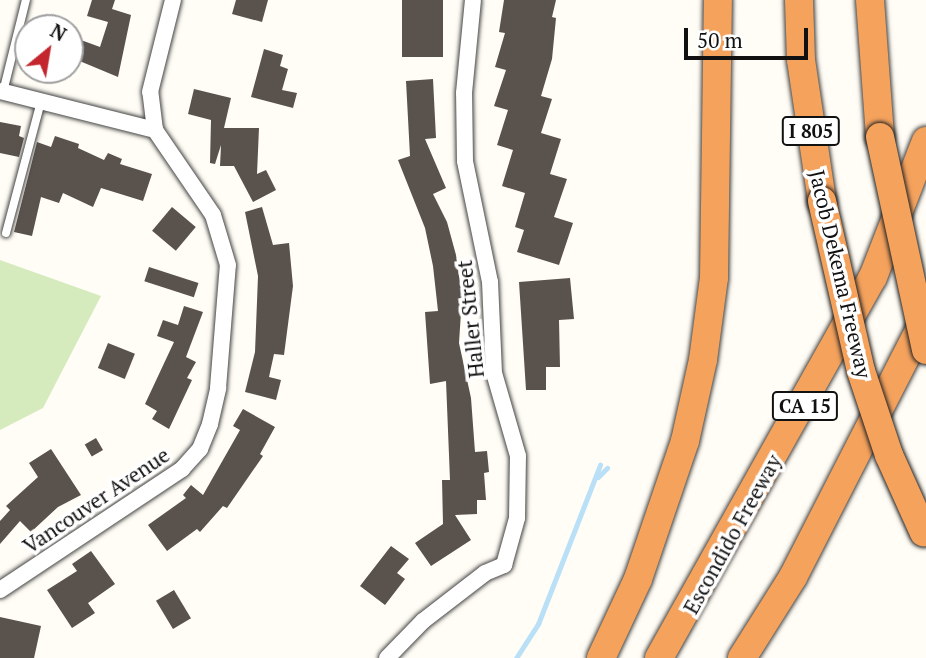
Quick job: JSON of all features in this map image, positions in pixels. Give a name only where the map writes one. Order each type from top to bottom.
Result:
[{"type":"highway","points":[[601,658],[638,579],[685,441],[703,360],[713,278],[718,0]]},
{"type":"highway","points":[[792,0],[801,60]]},
{"type":"highway","name":"Jacob Dekema Freeway","points":[[799,0],[801,60],[822,201],[861,371],[889,455],[925,536]]},
{"type":"highway","points":[[870,0],[880,137],[926,350]]},
{"type":"highway","name":"Escondido Freeway","points":[[659,658],[873,277],[926,141]]},
{"type":"highway","name":"CA 15","points":[[742,658],[793,577],[926,317]]},
{"type":"street","name":"Vancouver Avenue","points":[[0,590],[182,469],[200,449],[211,424],[218,388],[228,265],[213,215],[155,130],[150,92],[173,0]]},
{"type":"street","name":"Haller Street","points":[[387,658],[423,621],[485,573],[504,565],[517,518],[518,456],[494,373],[491,282],[465,161],[464,93],[474,0]]},
{"type":"street","points":[[1,91],[155,130]]},
{"type":"lane","points":[[1,91],[26,0]]},
{"type":"lane","points":[[6,233],[41,101]]},
{"type":"green space","points":[[0,260],[101,296],[43,408],[0,430]]},
{"type":"building","points":[[92,0],[115,0],[112,9],[131,15],[118,77],[84,63],[84,41],[100,47],[108,22],[87,16]]},
{"type":"building","points":[[236,0],[268,0],[262,22],[232,14]]},
{"type":"building","points":[[402,0],[443,0],[443,57],[402,57]]},
{"type":"building","points":[[504,0],[556,0],[552,17],[556,18],[552,59],[541,96],[552,99],[541,133],[561,139],[550,174],[567,179],[554,217],[573,223],[559,265],[517,252],[524,230],[515,227],[525,193],[502,186],[513,150],[497,145],[508,110],[494,106],[506,70],[495,67],[505,33],[499,32]]},
{"type":"building","points":[[264,49],[283,55],[280,66],[288,69],[282,90],[297,93],[293,108],[251,97]]},
{"type":"building","points":[[433,79],[436,138],[425,139],[446,188],[433,194],[447,222],[456,255],[462,297],[459,343],[471,398],[475,452],[487,451],[489,472],[484,473],[486,500],[477,500],[477,514],[455,515],[471,540],[431,566],[415,543],[443,524],[442,480],[450,480],[446,381],[430,384],[425,312],[438,311],[433,266],[425,228],[398,160],[410,156],[406,81]]},
{"type":"building","points":[[194,89],[231,98],[224,128],[259,128],[257,174],[266,170],[276,190],[253,202],[234,166],[220,166],[221,145],[215,164],[210,163],[211,120],[188,114]]},
{"type":"building","points":[[0,122],[21,126],[19,136],[24,138],[19,157],[0,153]]},
{"type":"building","points":[[55,136],[79,144],[78,148],[104,160],[108,153],[122,159],[120,164],[152,174],[143,201],[101,188],[93,207],[63,193],[59,203],[41,197],[32,236],[14,232],[37,142],[51,147]]},
{"type":"building","points":[[172,207],[196,227],[176,251],[152,231]]},
{"type":"building","points":[[262,207],[273,245],[289,243],[293,286],[284,355],[274,354],[269,377],[281,380],[276,400],[245,392],[255,352],[258,276],[245,212]]},
{"type":"building","points":[[149,267],[198,283],[194,297],[144,281]]},
{"type":"building","points":[[570,278],[574,319],[559,320],[560,367],[546,367],[546,390],[526,390],[519,282]]},
{"type":"building","points":[[184,306],[203,312],[186,357],[196,362],[187,378],[192,380],[169,429],[152,419],[157,411],[145,404],[174,342],[157,336],[163,320],[178,325]]},
{"type":"building","points":[[108,343],[135,354],[125,379],[98,368]]},
{"type":"building","points":[[243,409],[275,427],[260,454],[263,456],[227,508],[223,506],[200,532],[197,529],[167,551],[148,525],[186,498],[183,495],[191,485],[203,495],[240,430],[233,426]]},
{"type":"building","points":[[96,438],[103,450],[92,457],[85,444]]},
{"type":"building","points":[[51,449],[81,495],[58,507],[31,532],[20,521],[0,544],[0,521],[10,510],[6,506],[38,477],[29,463]]},
{"type":"building","points":[[391,546],[409,559],[397,573],[405,579],[385,605],[360,586]]},
{"type":"building","points":[[91,551],[115,584],[88,603],[95,613],[72,628],[47,590],[77,571],[72,564]]},
{"type":"building","points":[[174,590],[191,618],[173,629],[156,601]]},
{"type":"building","points":[[0,617],[41,626],[34,658],[0,658]]},
{"type":"waterway","points":[[516,658],[538,624],[600,465]]},
{"type":"waterway","points":[[598,477],[607,468]]}]
